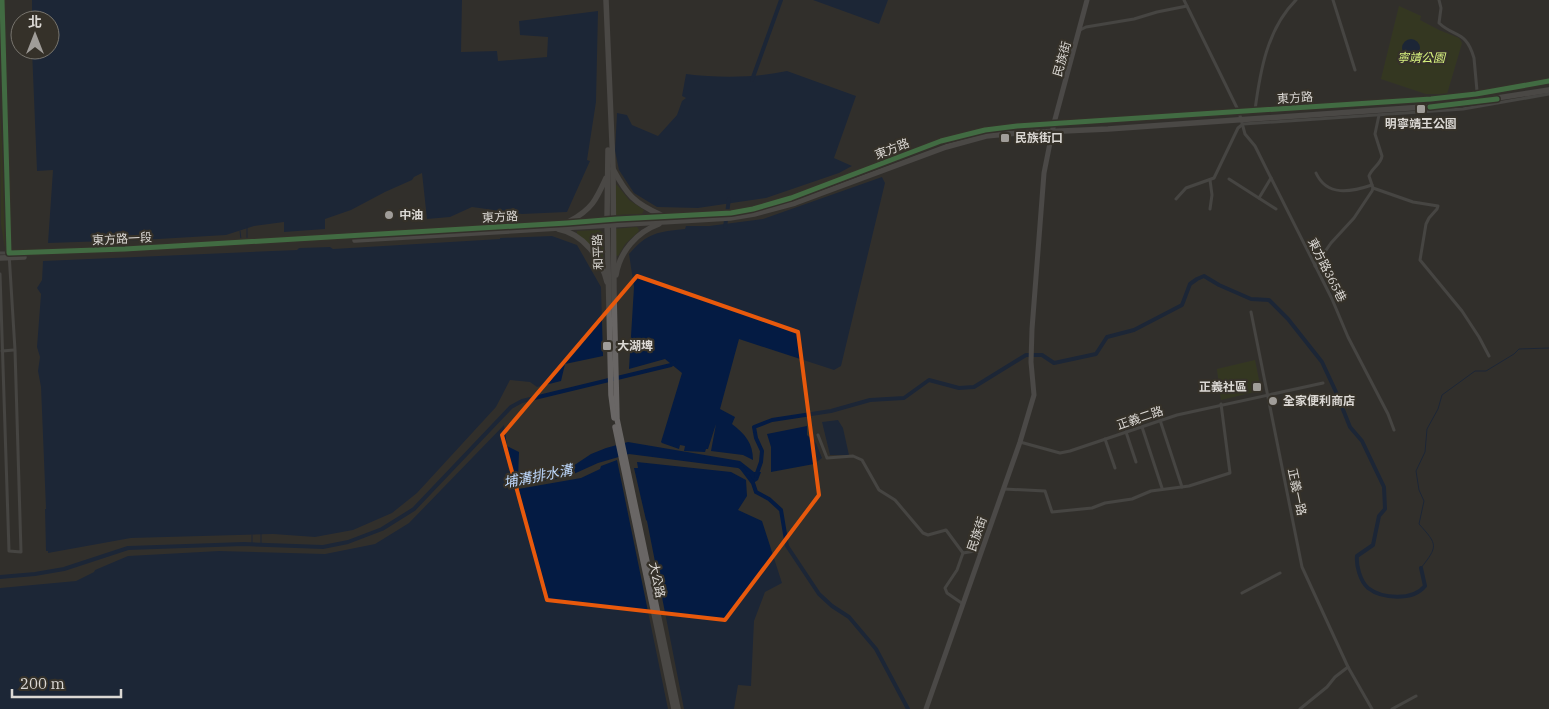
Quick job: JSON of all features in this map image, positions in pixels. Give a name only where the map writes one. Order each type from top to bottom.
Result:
[{"type":"main road","points":[[2,0],[2,92],[10,255]]},
{"type":"main road","name":"和平路","points":[[605,0],[612,167],[610,222]]},
{"type":"main road","name":"和平路","points":[[605,0],[613,379],[623,456]]},
{"type":"main road","name":"東方路","points":[[246,244],[567,223],[665,219],[731,213],[791,198],[941,141],[985,130],[1054,123],[1390,102],[1476,94],[1549,81]]},
{"type":"main road","name":"東方路","points":[[665,219],[730,218],[754,214],[795,203],[962,142],[999,134],[1241,122],[1392,110],[1478,102],[1549,90]]},
{"type":"main road","points":[[612,167],[630,198],[642,207],[665,219]]},
{"type":"main road","points":[[567,223],[580,216],[593,204],[608,174]]},
{"type":"main road","points":[[612,294],[616,272],[626,249],[643,232],[665,219]]},
{"type":"main road","name":"東方路","points":[[246,244],[551,228],[610,222]]},
{"type":"main road","points":[[551,228],[562,230],[574,236],[593,252],[600,263],[612,294]]},
{"type":"main road","name":"東方路一段","points":[[0,258],[10,255],[78,251],[246,244]]},
{"type":"main road","name":"大公路","points":[[623,456],[674,709]]},
{"type":"main road","name":"大公路","points":[[623,456],[678,709]]},
{"type":"street","name":"民族街","points":[[926,709],[1020,442],[1034,395],[1032,345],[1044,173],[1054,123],[1087,0]]},
{"type":"street","name":"東方路365巷","points":[[1184,0],[1239,112],[1246,134],[1255,146],[1332,299],[1348,337],[1385,407],[1394,430]]},
{"type":"street","points":[[1255,110],[1264,56],[1282,18],[1296,0]]},
{"type":"street","points":[[1333,0],[1355,70]]},
{"type":"street","points":[[1439,0],[1441,8],[1439,23],[1465,38],[1472,51],[1478,102]]},
{"type":"street","points":[[1080,30],[1086,27],[1134,19],[1187,6]]},
{"type":"street","points":[[1176,199],[1186,188],[1210,180],[1218,174],[1241,122],[1463,109],[1549,94]]},
{"type":"street","points":[[1390,102],[1392,110]]},
{"type":"street","points":[[1373,187],[1368,176],[1382,159],[1375,134],[1380,115]]},
{"type":"street","points":[[1316,173],[1324,186],[1333,190],[1342,191],[1373,187],[1413,202],[1438,206],[1438,209],[1428,218],[1420,260],[1462,311],[1479,337],[1488,356]]},
{"type":"street","points":[[1258,198],[1271,178]]},
{"type":"street","points":[[1229,179],[1276,209]]},
{"type":"street","points":[[1210,180],[1212,195],[1210,209]]},
{"type":"street","points":[[1315,266],[1331,243],[1354,218],[1373,187]]},
{"type":"street","name":"東方路一段","points":[[0,253],[10,255]]},
{"type":"street","points":[[0,274],[9,551],[21,552],[10,255]]},
{"type":"street","name":"正義一路","points":[[1251,312],[1302,567],[1348,667],[1372,709]]},
{"type":"street","points":[[2,351],[14,350]]},
{"type":"street","name":"正義二路","points":[[1020,442],[1060,453],[1070,452],[1160,420],[1221,404],[1323,383]]},
{"type":"street","points":[[1003,489],[1045,492],[1052,512],[1059,512],[1092,508],[1106,503],[1132,499],[1162,488],[1203,482],[1230,473],[1221,404]]},
{"type":"street","points":[[1160,420],[1182,486]]},
{"type":"street","points":[[1142,427],[1162,488]]},
{"type":"street","points":[[1126,432],[1136,462]]},
{"type":"street","points":[[818,435],[827,458],[853,456],[862,460],[879,490],[895,500],[918,529],[928,535],[946,530],[963,553]]},
{"type":"street","points":[[1105,439],[1115,468]]},
{"type":"street","points":[[963,553],[976,551],[981,553]]},
{"type":"street","points":[[963,553],[957,570],[945,588],[947,593],[963,605]]},
{"type":"street","points":[[1242,593],[1280,573]]},
{"type":"street","points":[[1300,709],[1348,667]]},
{"type":"street","points":[[1392,709],[1399,707],[1416,696]]},
{"type":"highlighted area","points":[[637,276],[798,332],[819,495],[725,620],[547,600],[502,435]]},
{"type":"green space","name":"寧靖公園","points":[[1399,6],[1421,16],[1420,20],[1459,38],[1462,43],[1447,94],[1426,94],[1381,79]]},
{"type":"green space","points":[[0,109],[7,227],[5,248],[1,224]]},
{"type":"green space","points":[[614,184],[617,185],[629,200],[644,210],[642,214],[614,215]]},
{"type":"green space","points":[[637,227],[638,232],[625,244],[618,256],[615,255],[614,229]]},
{"type":"green space","points":[[599,230],[604,234],[603,259],[601,260],[577,234],[577,231]]},
{"type":"green space","points":[[1255,360],[1260,385],[1254,392],[1221,400],[1217,369]]},
{"type":"water","points":[[32,0],[462,0],[461,52],[497,51],[498,61],[547,57],[548,37],[520,35],[519,21],[598,11],[596,102],[587,160],[590,161],[567,212],[522,214],[472,207],[450,217],[427,219],[422,173],[412,180],[351,210],[325,219],[325,229],[284,232],[284,222],[254,226],[226,235],[108,242],[48,243],[53,170],[37,171],[32,60],[60,60],[60,10],[32,10]]},
{"type":"water","points":[[813,0],[888,0],[879,24]]},
{"type":"water","points":[[1411,39],[1417,42],[1420,48],[1417,54],[1411,57],[1405,54],[1402,48],[1405,42]]},
{"type":"water","points":[[787,71],[856,96],[834,158],[852,166],[839,173],[766,198],[698,208],[657,207],[634,193],[619,170],[615,151],[617,113],[627,115],[632,125],[658,136],[677,115],[682,101],[686,98],[682,96],[686,74],[736,77]]},
{"type":"water","points":[[882,177],[885,183],[841,366],[834,370],[739,339],[720,409],[735,417],[732,424],[741,431],[750,444],[753,460],[743,455],[711,451],[716,424],[708,449],[705,452],[684,451],[685,446],[680,445],[679,449],[662,443],[682,373],[665,359],[629,369],[634,287],[629,254],[642,241],[654,234],[685,229],[686,226],[709,226],[763,219]]},
{"type":"water","points":[[552,236],[577,245],[601,287],[603,356],[565,364],[561,381],[537,387],[530,382],[510,380],[496,407],[417,493],[392,513],[353,530],[315,537],[273,534],[131,538],[48,553],[46,551],[41,387],[38,371],[40,357],[37,347],[41,294],[37,288],[42,280],[43,261],[297,250],[299,248],[330,247],[333,249]]},
{"type":"water","points":[[838,420],[843,428],[849,455],[830,455],[822,422]]},
{"type":"water","points":[[504,425],[507,446],[519,452],[518,479],[570,468],[591,454],[628,442],[740,461],[754,472],[761,472],[758,480],[752,484],[748,473],[738,468],[629,454],[598,463],[567,477],[517,486],[518,489],[581,478],[600,469],[601,466],[617,460],[668,709],[0,709],[0,588],[76,581],[95,570],[128,556],[219,551],[325,554],[375,544],[409,523]]},
{"type":"water","points":[[807,426],[807,435],[816,443],[822,458],[814,464],[771,472],[771,447],[767,434]]},
{"type":"water","points":[[637,462],[731,472],[746,480],[747,496],[738,510],[762,521],[782,583],[765,592],[754,621],[751,686],[738,685],[734,709],[684,709],[647,521],[634,468],[638,468]]},
{"type":"waterway","points":[[752,80],[781,0]]},
{"type":"waterway","points":[[725,227],[729,199]]},
{"type":"waterway","points":[[247,227],[247,238]]},
{"type":"waterway","points":[[240,231],[241,239]]},
{"type":"waterway","points":[[756,476],[761,462],[762,451],[756,438],[754,427],[772,420],[831,411],[870,400],[904,398],[929,380],[959,388],[974,387],[1026,355],[1042,355],[1054,363],[1096,354],[1107,337],[1134,330],[1182,305],[1190,284],[1204,276],[1251,299],[1269,300],[1288,319],[1322,362],[1350,427],[1362,441],[1384,487],[1385,509],[1379,516],[1373,545],[1357,556],[1359,573],[1365,585],[1374,592],[1389,596],[1397,597],[1413,594],[1425,586],[1421,568]]},
{"type":"waterway","points":[[1421,568],[1431,555],[1434,546],[1430,537],[1419,524],[1424,501],[1419,490],[1416,471],[1425,452],[1427,429],[1438,409],[1442,395],[1475,371],[1486,371],[1519,349],[1549,348]]},
{"type":"waterway","points":[[0,577],[64,569],[128,548],[244,544],[323,547],[348,542],[382,529],[414,509],[511,407],[522,401],[671,365],[674,362]]},
{"type":"waterway","name":"埔溝排水溝","points":[[741,467],[753,483],[756,492],[769,499],[781,510],[787,546],[819,594],[832,606],[849,617],[876,649],[908,709]]},
{"type":"waterway","points":[[261,534],[261,544]]},
{"type":"waterway","points":[[252,535],[252,544]]},
{"type":"cycle path","points":[[2,0],[9,253],[125,249],[731,213],[791,198],[941,141],[985,130],[1017,126],[1431,99],[1476,94],[1549,81]]},
{"type":"cycle path","points":[[1430,107],[1497,99]]},
{"type":"place","name":"明寧靖王公園","points":[[1421,109]]},
{"type":"place","name":"民族街口","points":[[1005,138]]},
{"type":"place","name":"中油","points":[[389,215]]},
{"type":"place","name":"大湖埤","points":[[607,346]]},
{"type":"place","name":"正義社區","points":[[1257,387]]},
{"type":"place","name":"全家便利商店","points":[[1273,401]]}]
